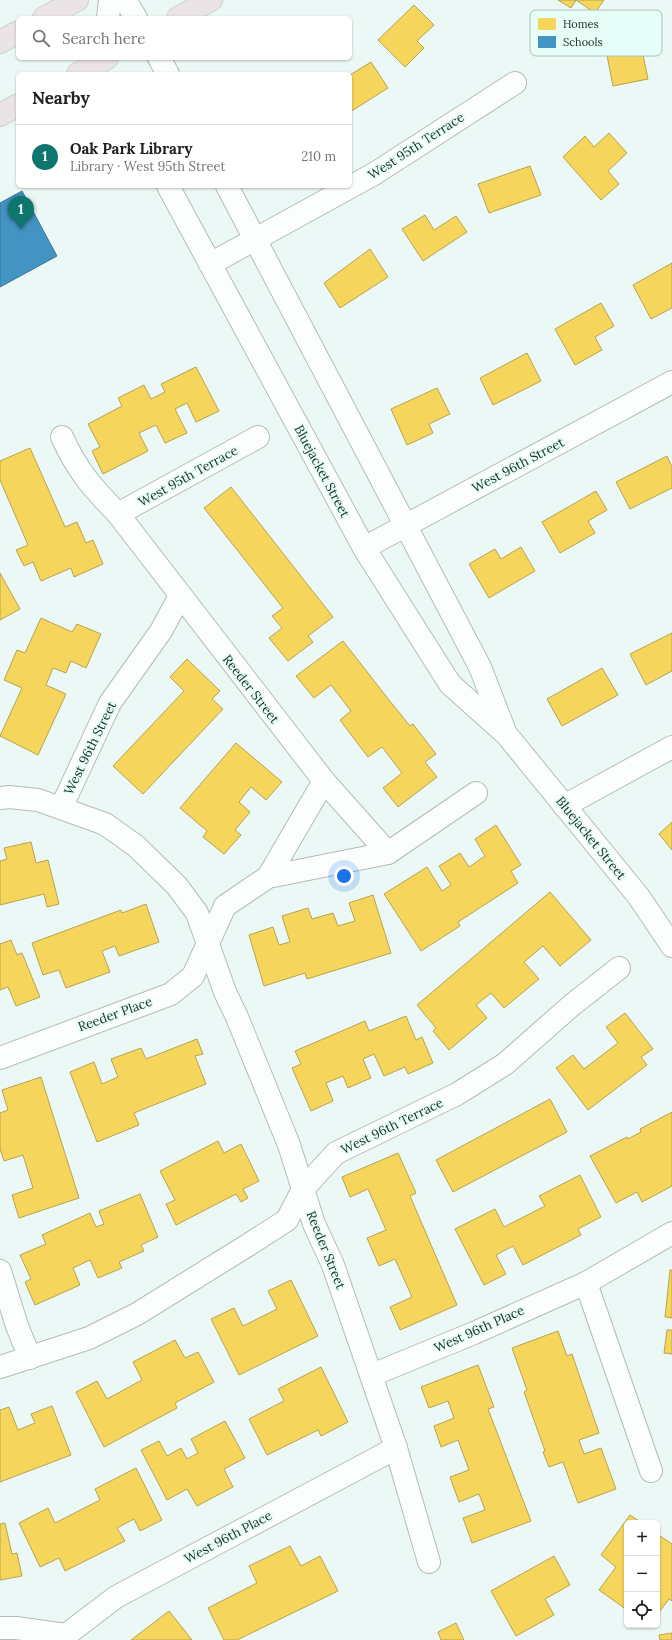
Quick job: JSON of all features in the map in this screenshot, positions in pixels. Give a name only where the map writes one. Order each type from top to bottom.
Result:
[{"type":"main road","points":[[48,16],[77,0]]},
{"type":"main road","points":[[182,16],[211,0]]},
{"type":"main road","points":[[0,42],[16,33]]},
{"type":"main road","points":[[83,72],[105,63]]},
{"type":"main road","points":[[0,115],[16,106]]},
{"type":"street","points":[[108,16],[110,0]]},
{"type":"street","points":[[125,0],[135,16]]},
{"type":"street","points":[[160,60],[167,72]]},
{"type":"street","name":"West 95th Terrace","points":[[352,186],[374,174],[515,83]]},
{"type":"street","name":"Bluejacket Street","points":[[169,188],[364,548],[450,684],[506,734],[639,896],[672,946]]},
{"type":"street","name":"Bluejacket Street","points":[[228,188],[480,666],[506,734]]},
{"type":"street","name":"West 95th Terrace","points":[[210,264],[349,188]]},
{"type":"street","name":"West 96th Street","points":[[364,548],[672,382]]},
{"type":"street","points":[[62,437],[78,470],[118,514],[180,596]]},
{"type":"street","name":"West 95th Terrace","points":[[118,514],[258,437]]},
{"type":"street","name":"West 96th Street","points":[[0,798],[38,800],[61,808],[110,703],[161,631],[180,596]]},
{"type":"street","name":"Reeder Street","points":[[180,596],[324,781],[388,853]]},
{"type":"street","points":[[564,806],[672,747]]},
{"type":"street","points":[[268,877],[324,781]]},
{"type":"street","points":[[207,944],[225,906],[268,877],[388,853],[476,793]]},
{"type":"street","name":"Reeder Street","points":[[61,808],[105,824],[136,846],[177,886],[197,913],[225,992],[237,1017],[289,1145],[314,1224],[333,1265],[396,1448],[429,1562]]},
{"type":"street","name":"Reeder Place","points":[[0,1058],[172,994],[193,976],[207,944]]},
{"type":"street","name":"West 96th Terrace","points":[[0,1367],[89,1338],[137,1314],[287,1220],[303,1189],[336,1153],[457,1094],[505,1064],[572,1005],[619,968]]},
{"type":"street","name":"West 96th Place","points":[[372,1375],[474,1333],[586,1283],[672,1233]]},
{"type":"street","points":[[0,1271],[17,1326],[30,1358]]},
{"type":"street","points":[[586,1283],[651,1471]]},
{"type":"street","name":"West 96th Place","points":[[68,1638],[116,1597],[396,1448]]},
{"type":"street","points":[[0,1628],[16,1628],[68,1638]]},
{"type":"building: Homes","points":[[558,0],[576,0],[571,8]]},
{"type":"building: Homes","points":[[576,0],[604,0],[597,10],[591,10]]},
{"type":"building: Homes","points":[[414,5],[434,25],[417,41],[424,48],[405,67],[378,40]]},
{"type":"building: Homes","points":[[607,56],[643,56],[648,79],[613,86]]},
{"type":"building: Homes","points":[[371,62],[388,88],[352,111],[352,74]]},
{"type":"building: Homes","points":[[609,133],[627,153],[608,171],[619,184],[601,200],[563,157],[585,136],[594,147]]},
{"type":"building: Homes","points":[[530,166],[541,195],[489,213],[478,184]]},
{"type":"building: Homes","points":[[425,215],[434,230],[456,216],[467,232],[423,261],[402,229]]},
{"type":"building: Homes","points":[[370,249],[388,277],[340,308],[324,283]]},
{"type":"building: Homes","points":[[672,263],[672,308],[651,319],[633,285]]},
{"type":"building: Homes","points":[[601,303],[614,326],[595,337],[602,350],[575,365],[555,329]]},
{"type":"building: Homes","points":[[527,353],[541,381],[493,405],[480,378]]},
{"type":"building: Homes","points":[[196,367],[219,411],[196,422],[187,403],[175,409],[187,433],[165,443],[156,425],[139,433],[148,451],[103,474],[92,451],[100,447],[88,424],[122,406],[118,398],[144,385],[151,399],[165,392],[161,384]]},
{"type":"building: Homes","points":[[437,388],[450,414],[429,424],[433,433],[407,445],[391,409]]},
{"type":"building: Homes","points":[[30,448],[65,527],[77,522],[86,543],[93,540],[103,564],[74,577],[71,568],[41,581],[33,562],[24,566],[16,550],[28,545],[0,480],[0,461]]},
{"type":"building: Homes","points":[[667,456],[672,467],[672,488],[630,509],[616,482]]},
{"type":"building: Homes","points":[[231,487],[333,617],[308,636],[313,642],[288,661],[269,638],[282,628],[272,616],[283,608],[204,508]]},
{"type":"building: Homes","points":[[596,491],[607,510],[588,521],[595,533],[560,553],[542,522]]},
{"type":"building: Homes","points":[[521,547],[535,571],[489,598],[469,564],[495,549],[501,559]]},
{"type":"building: Homes","points":[[0,573],[20,609],[0,620]]},
{"type":"building: Homes","points":[[41,618],[72,632],[77,624],[101,634],[86,668],[71,661],[66,673],[53,668],[46,685],[66,694],[38,755],[0,736],[22,688],[4,680],[17,650],[25,653]]},
{"type":"building: Homes","points":[[672,633],[672,671],[646,685],[630,654]]},
{"type":"building: Homes","points":[[343,641],[410,726],[413,724],[436,754],[425,762],[437,777],[398,807],[383,788],[402,773],[382,747],[368,757],[340,720],[351,711],[331,685],[314,698],[296,676]]},
{"type":"building: Homes","points":[[187,659],[220,691],[212,699],[223,709],[143,794],[113,766],[184,691],[170,677]]},
{"type":"building: Homes","points":[[602,668],[618,695],[562,726],[547,699]]},
{"type":"building: Homes","points":[[236,743],[282,782],[266,800],[251,787],[239,802],[250,812],[235,830],[241,835],[224,854],[203,837],[207,831],[180,808]]},
{"type":"building: Homes","points":[[672,822],[672,850],[659,834]]},
{"type":"building: Homes","points":[[496,825],[521,865],[511,871],[518,883],[458,922],[460,926],[421,951],[384,894],[427,867],[442,891],[451,885],[439,866],[460,853],[469,867],[485,856],[475,839]]},
{"type":"building: Homes","points":[[31,842],[36,863],[48,860],[59,904],[47,907],[44,894],[0,905],[0,861],[7,859],[4,848]]},
{"type":"building: Homes","points":[[550,892],[591,940],[560,966],[543,946],[524,962],[539,979],[504,1008],[491,993],[476,1005],[487,1018],[449,1050],[433,1031],[436,1028],[417,1005]]},
{"type":"building: Homes","points":[[373,895],[391,953],[307,979],[305,973],[264,986],[249,935],[273,927],[279,945],[290,942],[282,916],[308,908],[312,919],[333,913],[338,926],[355,921],[349,903]]},
{"type":"building: Homes","points":[[146,904],[159,942],[119,956],[115,946],[102,951],[110,972],[66,988],[59,970],[43,975],[32,943],[121,910],[122,913]]},
{"type":"building: Homes","points":[[11,940],[17,955],[22,953],[40,997],[16,1006],[8,987],[0,990],[0,944]]},
{"type":"building: Homes","points":[[625,1013],[653,1049],[641,1057],[647,1065],[588,1110],[556,1068],[573,1055],[584,1069],[618,1043],[606,1027]]},
{"type":"building: Homes","points":[[406,1016],[416,1040],[422,1037],[433,1063],[408,1074],[405,1067],[384,1076],[374,1054],[363,1059],[371,1078],[348,1088],[343,1076],[326,1083],[333,1101],[311,1111],[292,1068],[301,1064],[295,1051],[365,1021],[369,1031]]},
{"type":"building: Homes","points":[[197,1039],[203,1054],[195,1056],[206,1084],[134,1113],[139,1125],[97,1142],[70,1072],[94,1062],[102,1084],[118,1077],[111,1059],[141,1048],[146,1059]]},
{"type":"building: Homes","points":[[41,1077],[79,1198],[19,1218],[12,1195],[33,1188],[23,1155],[4,1161],[0,1149],[0,1113],[8,1110],[2,1090]]},
{"type":"building: Homes","points":[[550,1099],[567,1132],[453,1192],[436,1160]]},
{"type":"building: Homes","points":[[672,1112],[672,1186],[642,1202],[637,1192],[616,1203],[590,1156],[627,1137],[628,1139],[641,1132],[640,1129]]},
{"type":"building: Homes","points":[[218,1141],[224,1153],[241,1144],[259,1181],[243,1189],[248,1198],[241,1202],[236,1194],[176,1225],[166,1204],[175,1200],[160,1171]]},
{"type":"building: Homes","points":[[398,1153],[416,1193],[410,1196],[457,1305],[400,1330],[390,1307],[412,1297],[395,1259],[379,1266],[367,1238],[386,1230],[368,1189],[350,1197],[342,1177]]},
{"type":"building: Homes","points":[[580,1175],[601,1217],[578,1229],[581,1235],[523,1265],[513,1246],[496,1255],[506,1274],[484,1285],[455,1229],[495,1209],[504,1227],[545,1206],[539,1196]]},
{"type":"building: Homes","points":[[140,1194],[158,1237],[141,1245],[144,1251],[119,1262],[122,1268],[98,1278],[90,1260],[73,1268],[80,1285],[35,1305],[25,1282],[31,1279],[20,1255],[46,1244],[42,1235],[90,1213],[96,1227],[104,1224],[99,1211]]},
{"type":"building: Homes","points":[[670,1270],[672,1270],[672,1318],[665,1317]]},
{"type":"building: Homes","points":[[291,1280],[318,1336],[239,1375],[211,1319],[234,1308],[243,1326],[277,1309],[268,1291]]},
{"type":"building: Homes","points":[[667,1330],[672,1330],[672,1354],[664,1353]]},
{"type":"building: Homes","points":[[558,1331],[567,1356],[572,1354],[599,1433],[579,1440],[584,1454],[601,1448],[616,1489],[578,1503],[563,1462],[549,1467],[543,1452],[545,1451],[524,1392],[527,1390],[512,1348]]},
{"type":"building: Homes","points":[[175,1340],[185,1358],[198,1352],[214,1382],[175,1403],[177,1408],[104,1447],[76,1392],[97,1381],[107,1399],[142,1380],[133,1362]]},
{"type":"building: Homes","points":[[478,1365],[494,1407],[488,1409],[531,1521],[472,1543],[463,1518],[485,1510],[479,1494],[459,1502],[450,1477],[469,1470],[458,1440],[441,1447],[434,1426],[454,1418],[448,1401],[429,1408],[421,1387]]},
{"type":"building: Homes","points":[[321,1367],[348,1422],[321,1436],[318,1430],[267,1455],[249,1419],[284,1401],[278,1389]]},
{"type":"building: Homes","points":[[52,1406],[71,1455],[0,1482],[0,1410],[9,1407],[18,1430],[35,1423],[31,1414]]},
{"type":"building: Homes","points":[[225,1421],[245,1458],[224,1469],[233,1487],[197,1506],[187,1489],[167,1500],[141,1450],[159,1441],[167,1456],[181,1448],[187,1459],[198,1453],[191,1439]]},
{"type":"building: Homes","points":[[136,1468],[162,1520],[140,1531],[134,1519],[117,1528],[125,1541],[65,1571],[59,1558],[40,1567],[19,1523],[48,1508],[55,1523],[100,1500],[95,1489]]},
{"type":"building: Homes","points":[[630,1515],[638,1520],[626,1520]]},
{"type":"building: Homes","points":[[5,1523],[12,1554],[17,1553],[22,1576],[0,1580],[0,1524]]},
{"type":"building: Homes","points":[[624,1523],[624,1608],[599,1590],[616,1567],[601,1555]]},
{"type":"building: Homes","points":[[660,1536],[672,1544],[672,1601],[669,1599],[660,1611]]},
{"type":"building: Homes","points":[[290,1546],[301,1566],[320,1556],[338,1591],[237,1640],[224,1640],[208,1608],[257,1583],[249,1566]]},
{"type":"building: Homes","points":[[554,1556],[570,1585],[545,1599],[554,1615],[516,1636],[491,1591]]},
{"type":"building: Homes","points":[[169,1611],[192,1640],[131,1640]]},
{"type":"building: Homes","points":[[456,1623],[464,1640],[441,1640],[438,1632]]},
{"type":"building: Homes","points":[[672,1633],[672,1640],[660,1640],[659,1635]]},
{"type":"building: Schools","points":[[22,191],[57,256],[0,287],[0,203]]},
{"type":"place","name":"Oak Park Library","points":[[21,229]]}]
